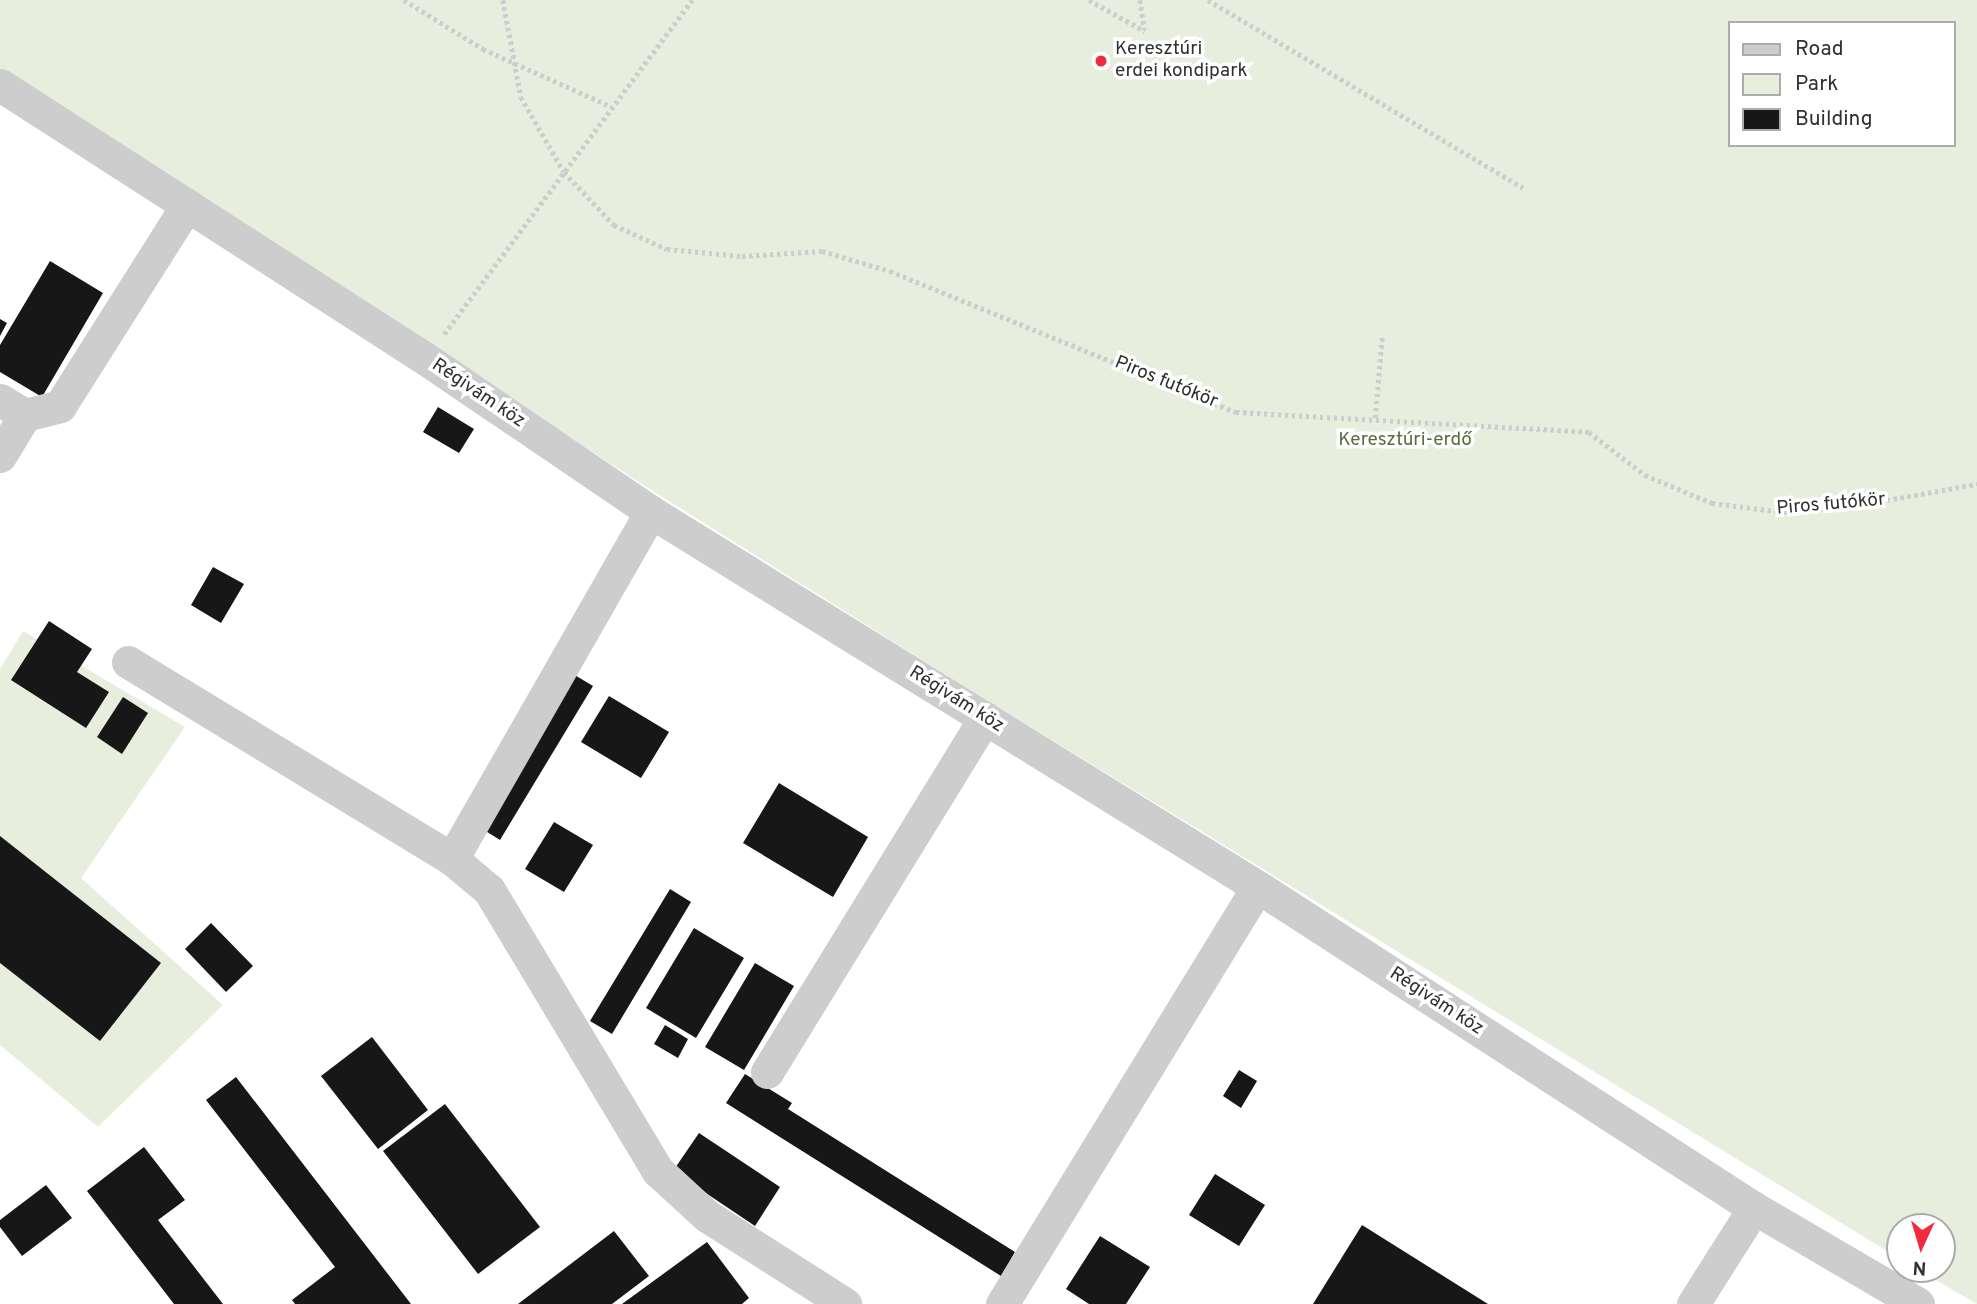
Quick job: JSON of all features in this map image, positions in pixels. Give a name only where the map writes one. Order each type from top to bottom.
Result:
[{"type":"street","name":"Régivám köz","points":[[0,85],[426,359],[651,512],[1258,887],[1754,1208],[1918,1304]]},
{"type":"street","points":[[0,456],[13,407],[60,406],[187,205]]},
{"type":"street","points":[[452,859],[651,512]]},
{"type":"street","points":[[128,662],[452,859],[489,890],[658,1171],[707,1216],[845,1304]]},
{"type":"street","points":[[767,1072],[985,718]]},
{"type":"street","points":[[1002,1304],[1258,887]]},
{"type":"street","points":[[1693,1304],[1754,1208]]},
{"type":"path","points":[[404,0],[483,49],[612,107]]},
{"type":"path","name":"Piros futókör","points":[[503,0],[521,97],[564,172],[614,225],[667,249],[742,256],[822,251],[890,271],[1236,412],[1589,432],[1645,475],[1700,498],[1784,512],[1859,505],[1977,484]]},
{"type":"path","points":[[426,359],[692,0]]},
{"type":"path","points":[[1089,0],[1145,31],[1140,0]]},
{"type":"path","points":[[1208,0],[1523,188]]},
{"type":"path","points":[[1375,418],[1382,337]]},
{"type":"green space","name":"Keresztúri-erdő","points":[[0,0],[1977,0],[1977,1304],[1941,1283],[1956,1283],[1956,1213],[1886,1213],[1886,1250],[972,691],[656,493],[0,69]]},
{"type":"green space","points":[[23,631],[185,727],[81,878],[223,1005],[98,1127],[0,1045],[0,669]]},
{"type":"building","points":[[50,261],[103,293],[42,397],[0,372],[0,345]]},
{"type":"building","points":[[0,319],[7,323],[0,336]]},
{"type":"building","points":[[438,407],[474,429],[459,453],[423,432]]},
{"type":"building","points":[[213,567],[244,584],[221,623],[191,605]]},
{"type":"building","points":[[49,621],[92,649],[77,672],[109,692],[86,728],[11,680]]},
{"type":"building","points":[[568,671],[593,686],[500,840],[476,825]]},
{"type":"building","points":[[609,696],[669,732],[641,778],[581,742]]},
{"type":"building","points":[[123,697],[148,713],[122,754],[97,737]]},
{"type":"building","points":[[779,783],[868,837],[833,897],[743,843]]},
{"type":"building","points":[[554,822],[593,845],[564,892],[525,869]]},
{"type":"building","points":[[0,836],[161,963],[100,1041],[0,963]]},
{"type":"building","points":[[670,889],[691,902],[612,1034],[590,1021]]},
{"type":"building","points":[[211,923],[253,966],[226,992],[185,949]]},
{"type":"building","points":[[694,928],[744,958],[696,1038],[646,1008]]},
{"type":"building","points":[[755,963],[794,986],[744,1070],[705,1047]]},
{"type":"building","points":[[665,1025],[688,1039],[678,1058],[654,1044]]},
{"type":"building","points":[[372,1037],[428,1110],[378,1149],[321,1076]]},
{"type":"building","points":[[1239,1070],[1257,1081],[1241,1108],[1223,1096]]},
{"type":"building","points":[[745,1074],[792,1103],[788,1109],[1015,1252],[1001,1276],[726,1103]]},
{"type":"building","points":[[236,1077],[411,1304],[295,1304],[292,1300],[335,1267],[206,1100]]},
{"type":"building","points":[[445,1104],[540,1227],[478,1274],[383,1151]]},
{"type":"building","points":[[699,1133],[780,1187],[755,1226],[673,1171]]},
{"type":"building","points":[[144,1147],[185,1200],[158,1220],[223,1304],[174,1304],[87,1191]]},
{"type":"building","points":[[1215,1174],[1265,1205],[1239,1246],[1189,1215]]},
{"type":"building","points":[[46,1185],[72,1218],[22,1256],[0,1227],[0,1220]]},
{"type":"building","points":[[1362,1225],[1488,1304],[1313,1304]]},
{"type":"building","points":[[614,1231],[649,1276],[612,1304],[518,1304]]},
{"type":"building","points":[[1100,1236],[1150,1267],[1126,1304],[1089,1304],[1066,1289]]},
{"type":"building","points":[[707,1242],[749,1298],[742,1304],[622,1304]]},
{"type":"place","name":"Keresztúri erdei kondipark","points":[[1101,61]]}]
